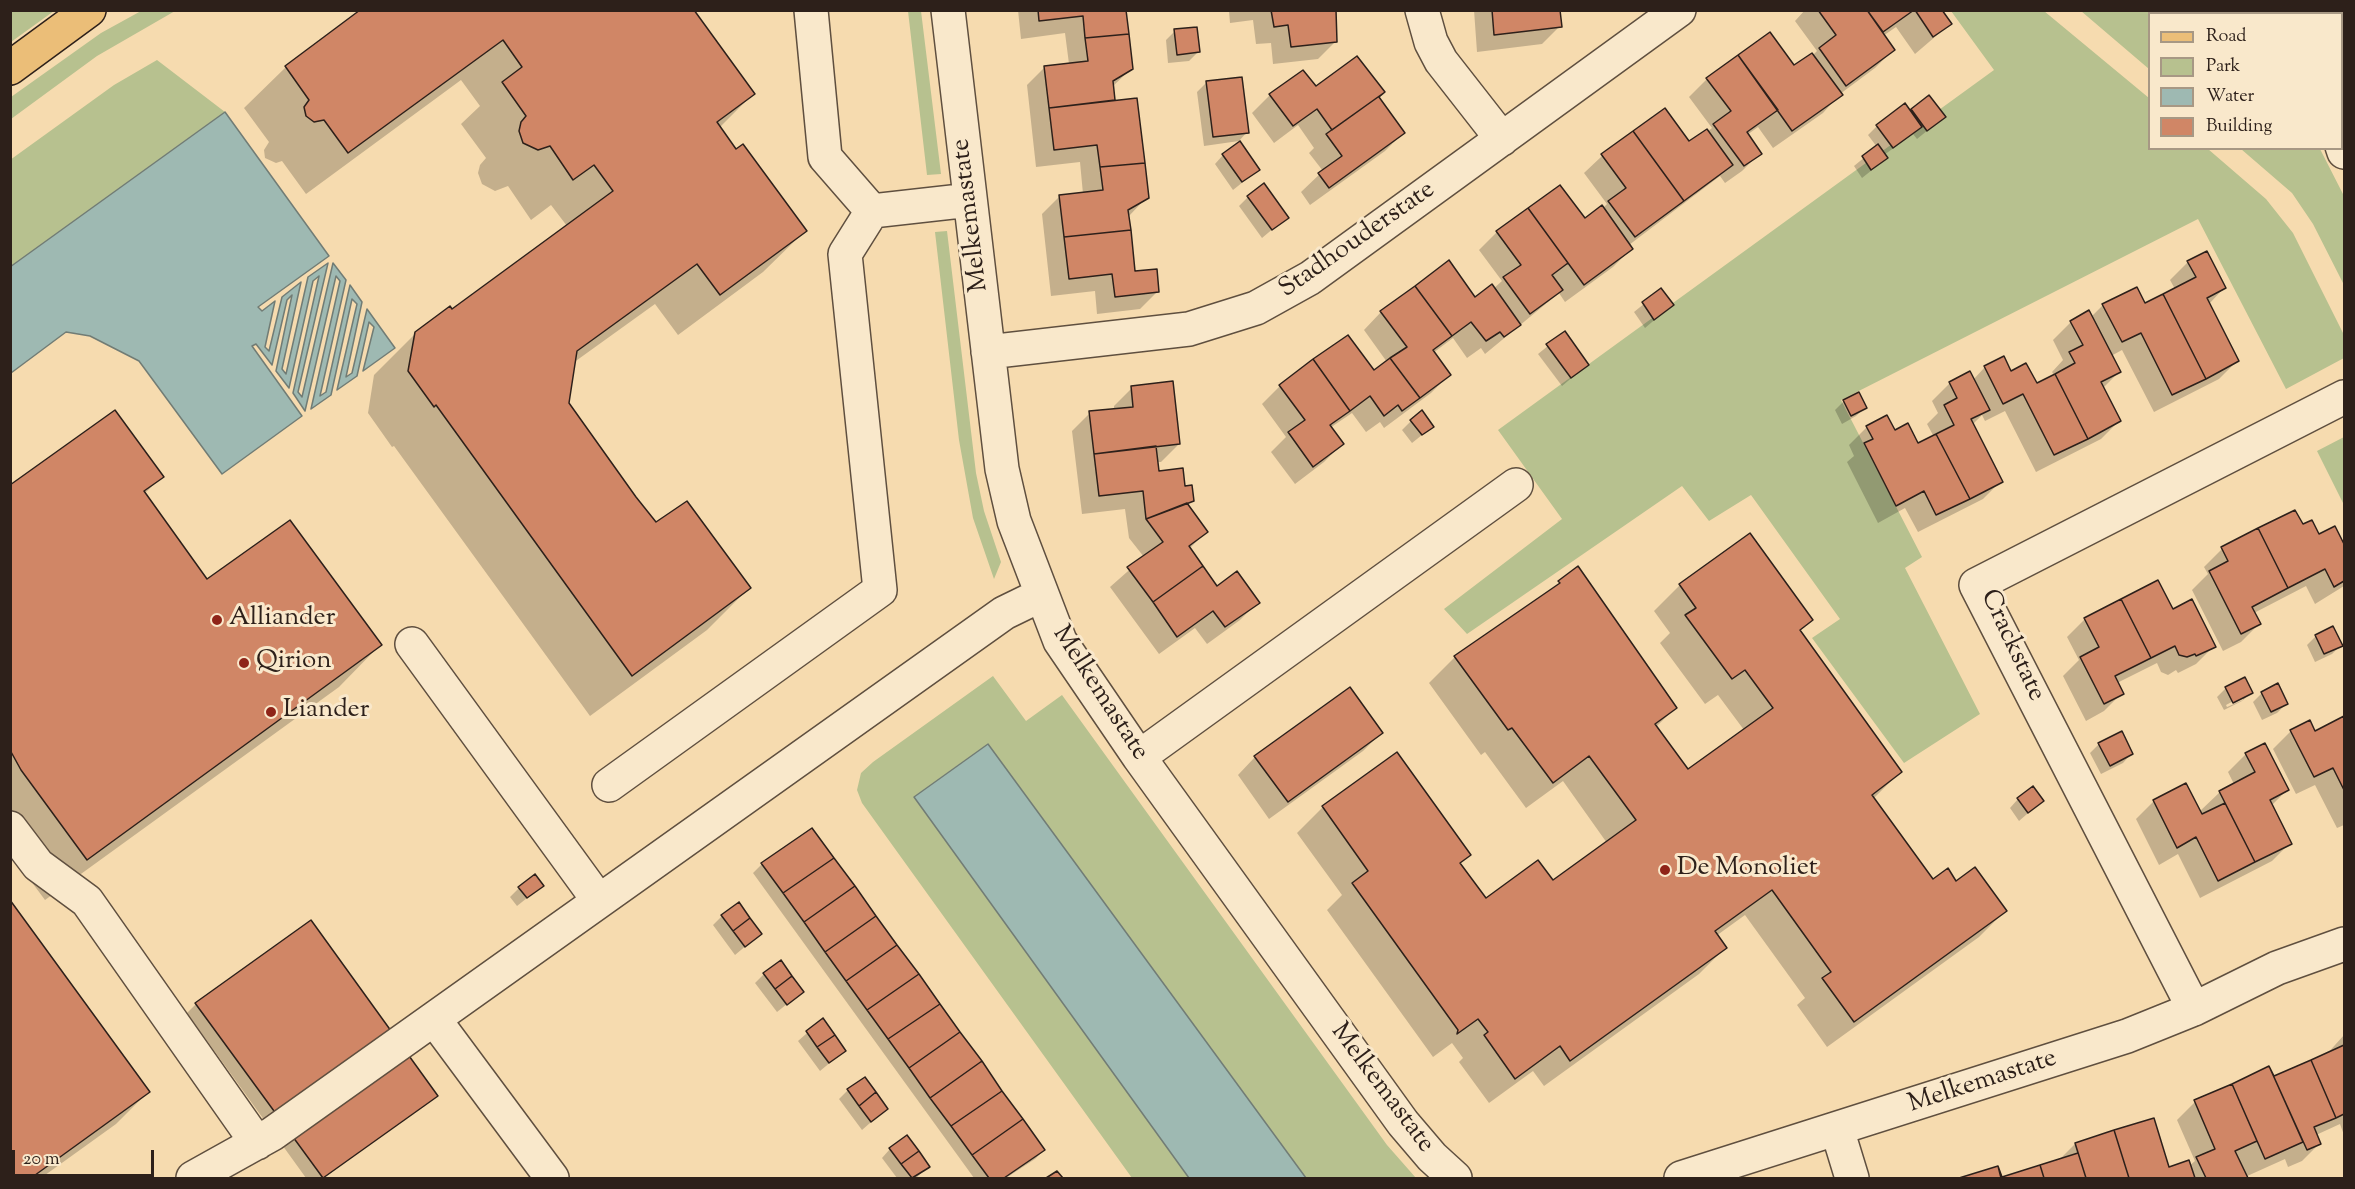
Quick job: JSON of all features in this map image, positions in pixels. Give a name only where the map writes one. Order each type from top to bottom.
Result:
[{"type":"main road","points":[[10,68],[89,10]]},
{"type":"street","points":[[811,10],[825,157],[872,212]]},
{"type":"street","name":"Melkemastate","points":[[948,10],[1002,469],[1014,521],[1060,641],[1139,757],[1403,1123],[1432,1157],[1455,1179]]},
{"type":"street","points":[[1422,10],[1431,42],[1441,60],[1502,139]]},
{"type":"street","name":"Stadhouderstate","points":[[988,352],[1189,329],[1256,308],[1310,278],[1679,10]]},
{"type":"street","points":[[872,212],[970,200]]},
{"type":"street","points":[[609,785],[880,590],[845,254],[872,212]]},
{"type":"street","name":"Crackstate","points":[[2194,1009],[1976,585],[2344,397]]},
{"type":"street","points":[[1139,757],[1516,485]]},
{"type":"street","points":[[193,1179],[257,1143],[1004,612],[1041,595]]},
{"type":"street","points":[[412,644],[599,901]]},
{"type":"street","points":[[10,828],[38,865],[87,901],[257,1143]]},
{"type":"street","name":"Melkemastate","points":[[2277,968],[2344,922]]},
{"type":"street","name":"Melkemastate","points":[[1682,1179],[2127,1036],[2194,1009],[2277,968],[2344,944]]},
{"type":"street","points":[[434,1019],[552,1179]]},
{"type":"street","points":[[1837,1130],[1852,1179]]},
{"type":"green space","points":[[11,10],[54,10],[54,11],[11,42]]},
{"type":"green space","points":[[141,11],[175,11],[97,56],[11,119],[11,97],[101,33]]},
{"type":"green space","points":[[908,11],[921,11],[941,174],[927,175]]},
{"type":"green space","points":[[1951,11],[2044,11],[2148,97],[2148,150],[2209,150],[2266,199],[2293,233],[2344,335],[2344,358],[2286,389],[2198,219],[1841,400],[1922,557],[1905,568],[1980,714],[1904,763],[1812,638],[1840,619],[1751,495],[1709,521],[1682,486],[1467,634],[1444,609],[1562,519],[1498,430],[1994,70]]},
{"type":"green space","points":[[2081,11],[2260,12],[2148,12],[2148,68]]},
{"type":"green space","points":[[157,60],[225,112],[11,267],[10,160],[114,85]]},
{"type":"green space","points":[[2242,150],[2321,150],[2344,196],[2344,285],[2313,224],[2292,193]]},
{"type":"green space","points":[[947,231],[976,473],[984,511],[1001,562],[994,579],[973,518],[959,440],[935,232]]},
{"type":"green space","points":[[2344,437],[2344,505],[2317,451]]},
{"type":"green space","points":[[993,676],[1026,721],[1062,695],[1387,1145],[1416,1178],[1306,1178],[988,744],[914,797],[1189,1178],[1132,1178],[862,803],[857,790],[861,773],[873,762]]},
{"type":"water","points":[[225,112],[329,256],[258,307],[262,311],[275,301],[265,347],[269,351],[282,297],[301,282],[282,369],[286,374],[308,277],[328,263],[298,392],[302,397],[333,263],[346,280],[320,396],[326,392],[350,285],[362,302],[346,377],[352,373],[367,309],[395,348],[363,371],[374,327],[369,322],[357,376],[337,390],[357,304],[352,299],[331,395],[311,409],[340,281],[336,276],[305,411],[293,393],[319,276],[313,281],[289,388],[276,371],[292,295],[287,300],[272,365],[256,344],[252,346],[302,416],[222,474],[139,361],[90,336],[66,332],[11,373],[10,267]]},
{"type":"water","points":[[988,744],[1306,1178],[1189,1178],[914,797]]},
{"type":"building","points":[[360,10],[694,10],[755,94],[717,122],[736,149],[743,144],[807,231],[720,295],[697,264],[577,351],[569,403],[636,497],[656,522],[687,501],[751,588],[632,676],[436,405],[434,407],[408,371],[415,332],[450,306],[452,309],[613,191],[594,165],[573,180],[550,146],[538,150],[523,143],[519,131],[521,122],[526,116],[502,82],[522,67],[503,40],[348,153],[324,120],[314,122],[306,116],[304,107],[309,100],[285,66]]},
{"type":"building","points":[[1038,10],[1126,10],[1129,34],[1085,38],[1083,16],[1039,21]]},
{"type":"building","points":[[1271,10],[1336,10],[1337,42],[1291,47],[1288,25],[1274,27]]},
{"type":"building","points":[[1492,10],[1560,10],[1562,27],[1494,35]]},
{"type":"building","points":[[1818,10],[1867,10],[1895,50],[1846,86],[1819,48],[1836,35]]},
{"type":"building","points":[[1867,10],[1914,10],[1883,32]]},
{"type":"building","points":[[1915,10],[1942,10],[1952,24],[1933,37]]},
{"type":"building","points":[[1197,27],[1200,52],[1177,55],[1174,29]]},
{"type":"building","points":[[1770,32],[1794,65],[1812,53],[1843,95],[1792,131],[1738,55]]},
{"type":"building","points":[[1129,34],[1133,69],[1113,81],[1115,100],[1049,108],[1044,66],[1088,61],[1085,38]]},
{"type":"building","points":[[1738,55],[1778,110],[1747,132],[1762,154],[1744,166],[1713,124],[1731,111],[1706,78]]},
{"type":"building","points":[[1357,56],[1385,92],[1332,130],[1317,109],[1293,126],[1269,94],[1303,70],[1316,86]]},
{"type":"building","points":[[1242,77],[1249,133],[1213,137],[1206,81]]},
{"type":"building","points":[[1385,92],[1379,97],[1405,133],[1329,188],[1318,173],[1342,156],[1326,134]]},
{"type":"building","points":[[1929,95],[1946,117],[1927,131],[1911,109]]},
{"type":"building","points":[[1137,98],[1145,163],[1100,167],[1097,145],[1054,150],[1049,108]]},
{"type":"building","points":[[1905,103],[1922,127],[1893,148],[1876,125]]},
{"type":"building","points":[[1665,108],[1689,141],[1707,129],[1733,165],[1684,201],[1633,131]]},
{"type":"building","points":[[1633,131],[1684,201],[1635,237],[1608,201],[1626,188],[1601,154]]},
{"type":"building","points":[[1240,141],[1260,170],[1242,182],[1222,154]]},
{"type":"building","points":[[1878,144],[1888,158],[1871,170],[1862,156]]},
{"type":"building","points":[[1145,163],[1149,198],[1128,210],[1131,230],[1064,237],[1059,195],[1103,190],[1100,167]]},
{"type":"building","points":[[1264,183],[1289,218],[1272,230],[1247,196]]},
{"type":"building","points":[[1560,185],[1585,218],[1602,205],[1633,249],[1584,285],[1528,208]]},
{"type":"building","points":[[1528,208],[1568,263],[1552,275],[1563,290],[1530,314],[1503,277],[1521,265],[1496,231]]},
{"type":"building","points":[[1131,230],[1135,271],[1157,269],[1159,292],[1115,297],[1112,274],[1069,279],[1064,237]]},
{"type":"building","points":[[2207,251],[2226,288],[2207,298],[2239,361],[2206,379],[2163,294],[2196,277],[2187,261]]},
{"type":"building","points":[[1449,260],[1475,297],[1492,284],[1521,325],[1504,337],[1500,332],[1486,341],[1471,322],[1452,336],[1415,286]]},
{"type":"building","points":[[1415,286],[1452,336],[1433,350],[1451,375],[1420,398],[1390,358],[1407,347],[1380,311]]},
{"type":"building","points":[[2137,287],[2145,303],[2163,294],[2206,379],[2172,395],[2141,333],[2122,342],[2102,304]]},
{"type":"building","points":[[1661,288],[1674,305],[1654,320],[1642,302]]},
{"type":"building","points":[[2089,310],[2121,372],[2101,382],[2121,421],[2088,439],[2055,374],[2075,363],[2069,352],[2083,345],[2070,321]]},
{"type":"building","points":[[1565,331],[1589,365],[1571,378],[1546,344]]},
{"type":"building","points":[[1348,335],[1374,370],[1390,358],[1420,398],[1402,411],[1398,405],[1384,416],[1370,396],[1350,411],[1313,359]]},
{"type":"building","points":[[2004,356],[2011,371],[2026,363],[2037,383],[2055,374],[2088,439],[2054,455],[2023,394],[2003,404],[1984,366]]},
{"type":"building","points":[[1313,359],[1350,411],[1330,425],[1344,444],[1313,467],[1288,432],[1305,420],[1279,385]]},
{"type":"building","points":[[1970,371],[1990,410],[1971,419],[2003,482],[1970,499],[1936,434],[1954,425],[1944,405],[1957,398],[1949,382]]},
{"type":"building","points":[[1173,381],[1180,444],[1094,454],[1089,411],[1133,407],[1131,386]]},
{"type":"building","points":[[1859,392],[1867,408],[1851,416],[1843,400]]},
{"type":"building","points":[[115,410],[164,477],[144,491],[207,579],[290,520],[382,645],[87,860],[21,770],[10,750],[10,485]]},
{"type":"building","points":[[1422,410],[1434,427],[1422,435],[1410,420]]},
{"type":"building","points":[[1887,415],[1895,430],[1908,423],[1918,443],[1936,434],[1970,499],[1936,515],[1924,491],[1896,506],[1864,443],[1873,439],[1866,426]]},
{"type":"building","points":[[1156,446],[1159,471],[1183,468],[1185,486],[1192,485],[1194,501],[1146,519],[1143,491],[1099,496],[1094,454]]},
{"type":"building","points":[[1187,503],[1208,532],[1189,546],[1203,566],[1153,602],[1127,567],[1163,542],[1146,519]]},
{"type":"building","points":[[2295,510],[2303,524],[2312,520],[2319,534],[2335,526],[2344,544],[2344,581],[2334,587],[2325,569],[2288,588],[2258,528]]},
{"type":"building","points":[[2258,528],[2288,588],[2252,607],[2261,624],[2241,634],[2209,571],[2228,561],[2221,547]]},
{"type":"building","points":[[1750,533],[1813,620],[1800,630],[1902,772],[1872,795],[1933,879],[1948,868],[1956,881],[1975,867],[2007,911],[1854,1022],[1822,978],[1831,972],[1772,890],[1715,931],[1727,948],[1570,1061],[1560,1046],[1515,1079],[1484,1035],[1488,1032],[1478,1019],[1457,1034],[1458,1030],[1352,883],[1368,871],[1322,806],[1397,752],[1471,855],[1460,863],[1486,898],[1538,860],[1553,880],[1636,820],[1589,756],[1553,783],[1512,728],[1508,730],[1454,656],[1560,583],[1558,581],[1578,566],[1677,708],[1655,724],[1688,769],[1773,708],[1745,670],[1732,679],[1685,615],[1696,608],[1679,584]]},
{"type":"building","points":[[1203,566],[1217,586],[1237,571],[1260,603],[1225,627],[1213,611],[1177,637],[1153,602]]},
{"type":"building","points":[[2158,580],[2173,609],[2192,599],[2216,647],[2196,656],[2195,654],[2187,657],[2179,655],[2175,646],[2151,658],[2121,599]]},
{"type":"building","points":[[2121,599],[2151,658],[2115,676],[2124,694],[2104,704],[2080,657],[2099,647],[2084,618]]},
{"type":"building","points":[[2333,626],[2343,646],[2324,654],[2315,635]]},
{"type":"building","points":[[2245,677],[2253,693],[2233,703],[2225,687]]},
{"type":"building","points":[[2278,683],[2288,704],[2271,712],[2261,692]]},
{"type":"building","points":[[1350,687],[1383,733],[1288,802],[1254,756]]},
{"type":"building","points":[[2344,716],[2344,790],[2333,768],[2314,777],[2290,730],[2310,720],[2315,731]]},
{"type":"building","points":[[2122,731],[2133,754],[2110,766],[2098,743]]},
{"type":"building","points":[[2265,743],[2289,790],[2270,800],[2292,844],[2255,862],[2219,791],[2255,772],[2245,753]]},
{"type":"building","points":[[2186,783],[2202,814],[2225,803],[2255,862],[2218,881],[2196,837],[2177,848],[2153,800]]},
{"type":"building","points":[[2033,786],[2044,801],[2028,813],[2017,798]]},
{"type":"building","points":[[812,828],[834,858],[783,893],[761,863]]},
{"type":"building","points":[[834,858],[855,886],[804,922],[783,893]]},
{"type":"building","points":[[535,874],[544,886],[527,898],[518,887]]},
{"type":"building","points":[[855,886],[876,916],[825,952],[804,922]]},
{"type":"building","points":[[10,900],[150,1092],[31,1178],[10,1178]]},
{"type":"building","points":[[739,902],[750,918],[733,931],[721,915]]},
{"type":"building","points":[[876,916],[897,945],[846,981],[825,952]]},
{"type":"building","points":[[750,918],[762,934],[745,947],[733,931]]},
{"type":"building","points":[[311,920],[438,1096],[323,1178],[195,1003]]},
{"type":"building","points":[[897,945],[919,974],[867,1010],[846,981]]},
{"type":"building","points":[[781,960],[792,976],[775,989],[763,973]]},
{"type":"building","points":[[919,974],[940,1004],[888,1039],[867,1010]]},
{"type":"building","points":[[792,976],[804,992],[787,1005],[775,989]]},
{"type":"building","points":[[940,1004],[960,1032],[909,1068],[888,1039]]},
{"type":"building","points":[[823,1018],[835,1035],[817,1047],[806,1031]]},
{"type":"building","points":[[960,1032],[982,1061],[930,1098],[909,1068]]},
{"type":"building","points":[[835,1035],[846,1051],[829,1063],[817,1047]]},
{"type":"building","points":[[2344,1045],[2344,1114],[2336,1118],[2311,1060]]},
{"type":"building","points":[[2311,1060],[2336,1118],[2314,1127],[2321,1144],[2307,1150],[2269,1066],[2274,1076]]},
{"type":"building","points":[[982,1061],[1002,1091],[951,1126],[930,1098]]},
{"type":"building","points":[[2269,1066],[2303,1142],[2265,1159],[2232,1084]]},
{"type":"building","points":[[865,1077],[876,1092],[859,1106],[847,1089]]},
{"type":"building","points":[[2232,1084],[2257,1141],[2235,1151],[2248,1178],[2206,1178],[2196,1157],[2215,1149],[2194,1100]]},
{"type":"building","points":[[1002,1091],[1023,1119],[972,1155],[951,1126]]},
{"type":"building","points":[[876,1092],[888,1109],[871,1122],[859,1106]]},
{"type":"building","points":[[2154,1118],[2169,1167],[2189,1160],[2195,1178],[2129,1178],[2114,1130]]},
{"type":"building","points":[[1023,1119],[1045,1150],[1004,1178],[989,1178],[972,1155]]},
{"type":"building","points":[[2114,1130],[2129,1178],[2086,1178],[2075,1143]]},
{"type":"building","points":[[907,1135],[919,1151],[901,1164],[889,1148]]},
{"type":"building","points":[[2075,1143],[2086,1178],[2044,1178],[2040,1165],[2078,1153]]},
{"type":"building","points":[[919,1151],[930,1167],[912,1178],[901,1164]]},
{"type":"building","points":[[2040,1165],[2044,1178],[2001,1178],[1998,1166],[2002,1177]]},
{"type":"building","points":[[1998,1166],[2001,1178],[1959,1178]]},
{"type":"building","points":[[1057,1171],[1063,1178],[1046,1178]]},
{"type":"place","name":"Alliander","points":[[217,620]]},
{"type":"place","name":"Qirion","points":[[244,663]]},
{"type":"place","name":"Liander","points":[[271,712]]},
{"type":"place","name":"De Monoliet","points":[[1665,870]]}]
